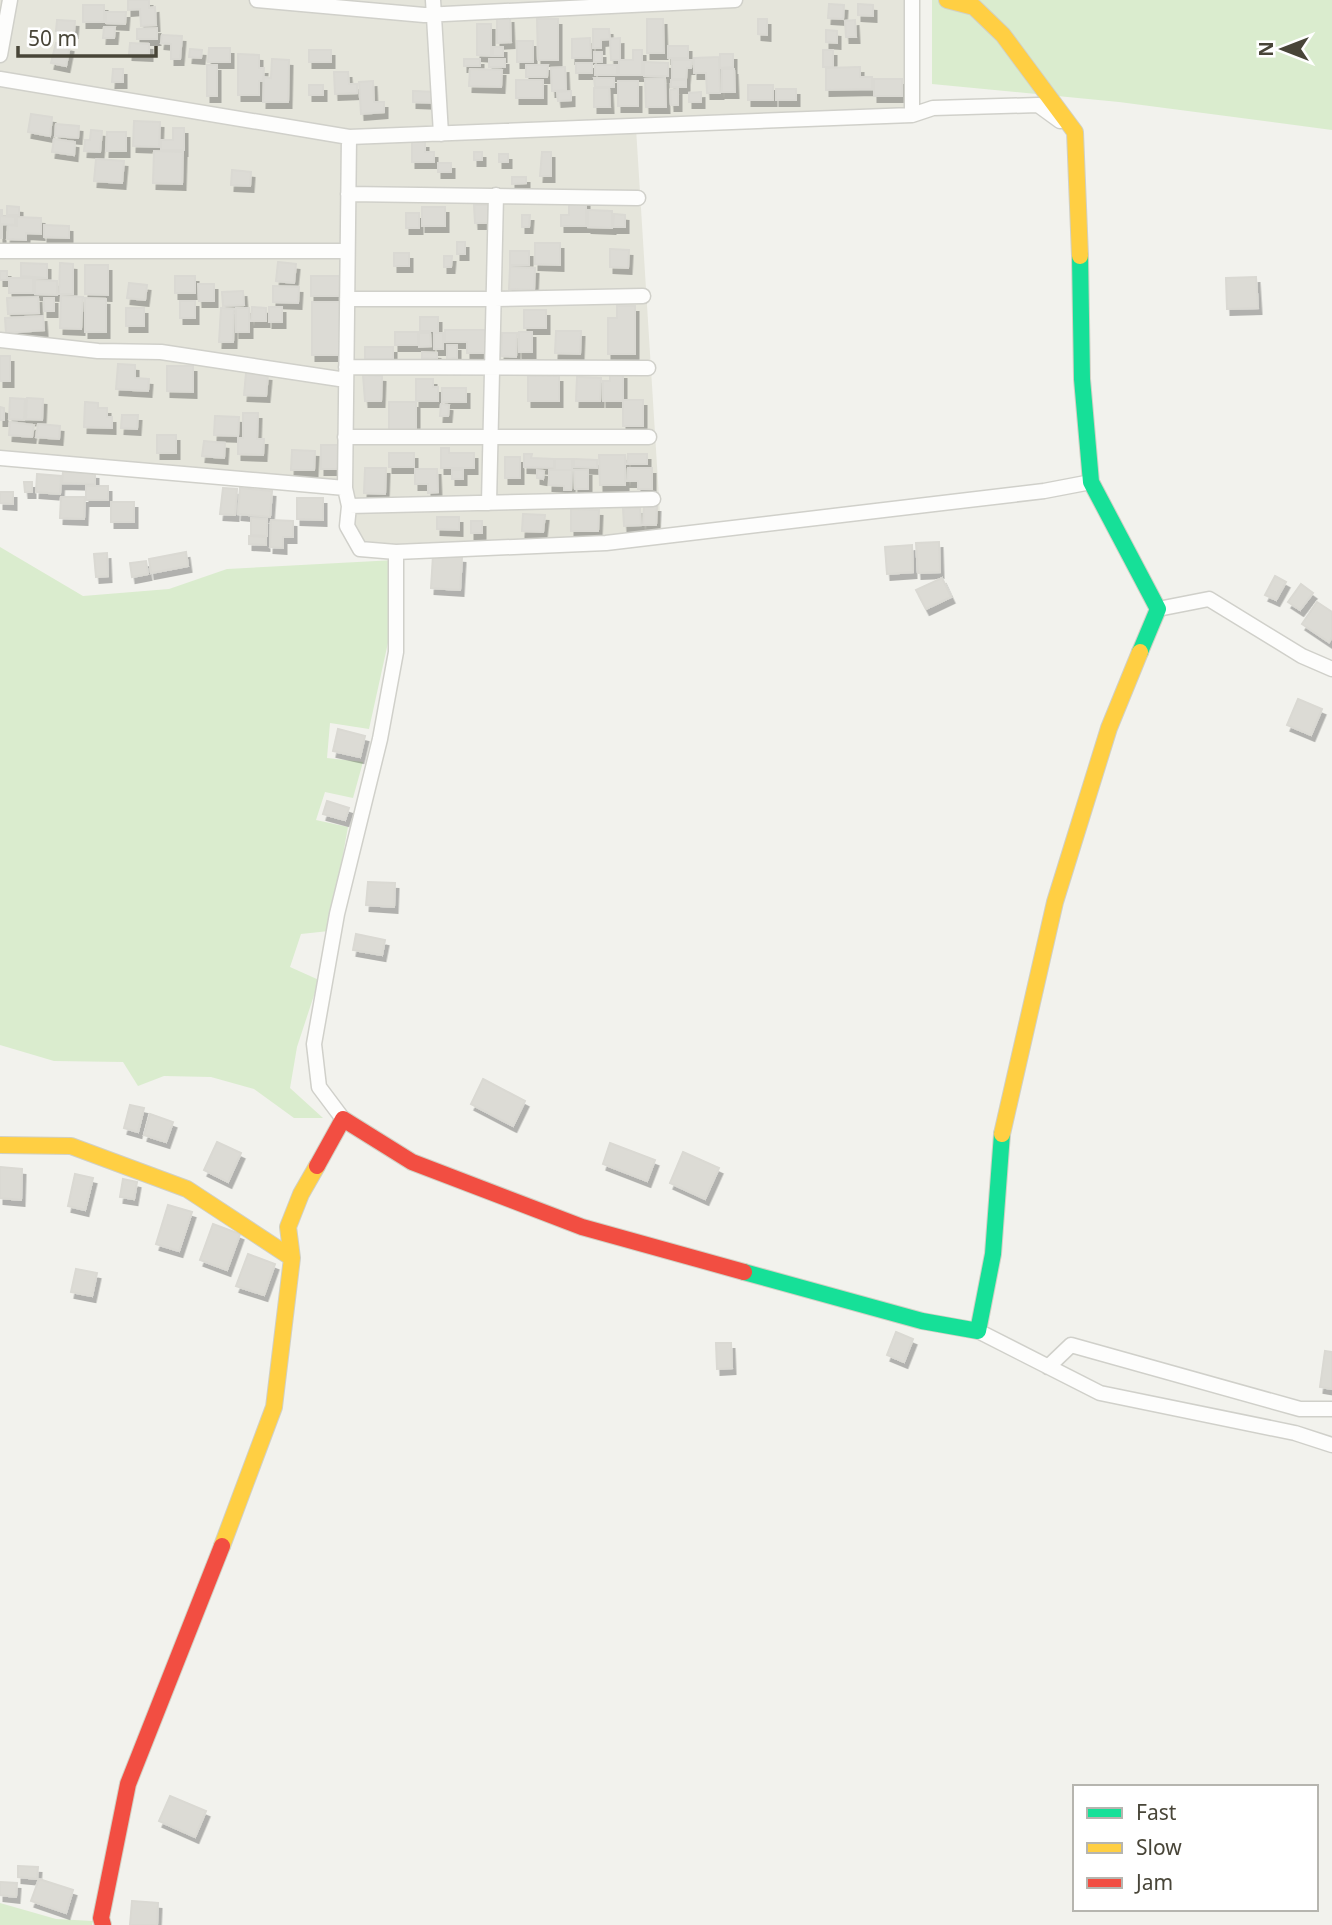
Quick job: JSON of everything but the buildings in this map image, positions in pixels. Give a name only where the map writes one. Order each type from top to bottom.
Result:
[{"type":"street","points":[[0,52],[10,0]]},
{"type":"street","points":[[257,0],[433,7],[735,0]]},
{"type":"street","points":[[912,0],[912,115]]},
{"type":"street","points":[[947,0],[974,7],[1003,35],[1075,132],[1082,379],[1091,482],[1158,609]]},
{"type":"street","points":[[433,7],[441,134]]},
{"type":"street","points":[[0,79],[349,137],[912,115],[933,108],[1038,105],[1075,132]]},
{"type":"street","points":[[349,137],[345,488],[349,506],[347,526],[360,549],[396,552],[638,540],[1030,493],[1091,482]]},
{"type":"street","points":[[348,194],[638,198]]},
{"type":"street","points":[[489,503],[496,195]]},
{"type":"street","points":[[0,251],[347,251]]},
{"type":"street","points":[[347,299],[643,296]]},
{"type":"street","points":[[0,340],[98,351],[160,352],[346,373],[492,368],[648,368]]},
{"type":"street","points":[[345,437],[649,437]]},
{"type":"street","points":[[0,458],[345,488]]},
{"type":"street","points":[[349,506],[653,499]]},
{"type":"street","points":[[396,552],[396,652],[380,739],[337,914],[314,1044],[319,1087],[343,1119],[412,1162],[582,1227],[922,1321],[978,1331],[1100,1393],[1295,1433],[1332,1445]]},
{"type":"street","points":[[1158,609],[1209,599],[1302,656],[1332,669]]},
{"type":"street","points":[[978,1331],[993,1254],[1002,1134],[1055,902],[1109,728],[1158,609]]},
{"type":"street","points":[[103,1925],[101,1918],[128,1784],[209,1582],[274,1407],[292,1258],[288,1227],[301,1194],[343,1119]]},
{"type":"street","points":[[0,1145],[71,1146],[187,1189],[292,1258]]},
{"type":"street","points":[[1048,1367],[1070,1345],[1300,1409],[1332,1409]]},
{"type":"shaded area","points":[[0,0],[912,0],[912,115],[636,128],[661,530],[637,540],[360,549],[344,488],[0,457]]},
{"type":"green space","points":[[932,0],[1332,0],[1332,130],[1119,102],[932,84]]},
{"type":"green space","points":[[0,547],[83,596],[169,589],[227,569],[395,560],[393,620],[369,729],[330,723],[327,758],[363,762],[353,798],[325,792],[316,820],[348,827],[329,931],[301,934],[290,967],[319,980],[297,1047],[290,1088],[323,1118],[294,1118],[254,1089],[211,1077],[164,1076],[138,1086],[123,1062],[54,1061],[0,1045]]},
{"type":"green space","points":[[0,1903],[56,1919],[93,1921],[92,1925],[0,1925]]},
{"type":"traffic: fast","points":[[1080,256],[1082,379],[1091,482],[1158,609],[1140,652]]},
{"type":"traffic: fast","points":[[744,1272],[922,1321],[978,1331],[993,1254],[1002,1134]]},
{"type":"traffic: slow","points":[[947,0],[974,7],[1003,35],[1075,132],[1080,256]]},
{"type":"traffic: slow","points":[[1002,1134],[1055,902],[1109,728],[1140,652]]},
{"type":"traffic: slow","points":[[0,1145],[71,1146],[187,1189],[292,1258]]},
{"type":"traffic: slow","points":[[222,1546],[274,1407],[292,1258],[288,1227],[301,1194],[317,1166]]},
{"type":"traffic: jam","points":[[317,1166],[343,1119],[412,1162],[582,1227],[744,1272]]},
{"type":"traffic: jam","points":[[103,1925],[101,1918],[128,1784],[222,1546]]}]
